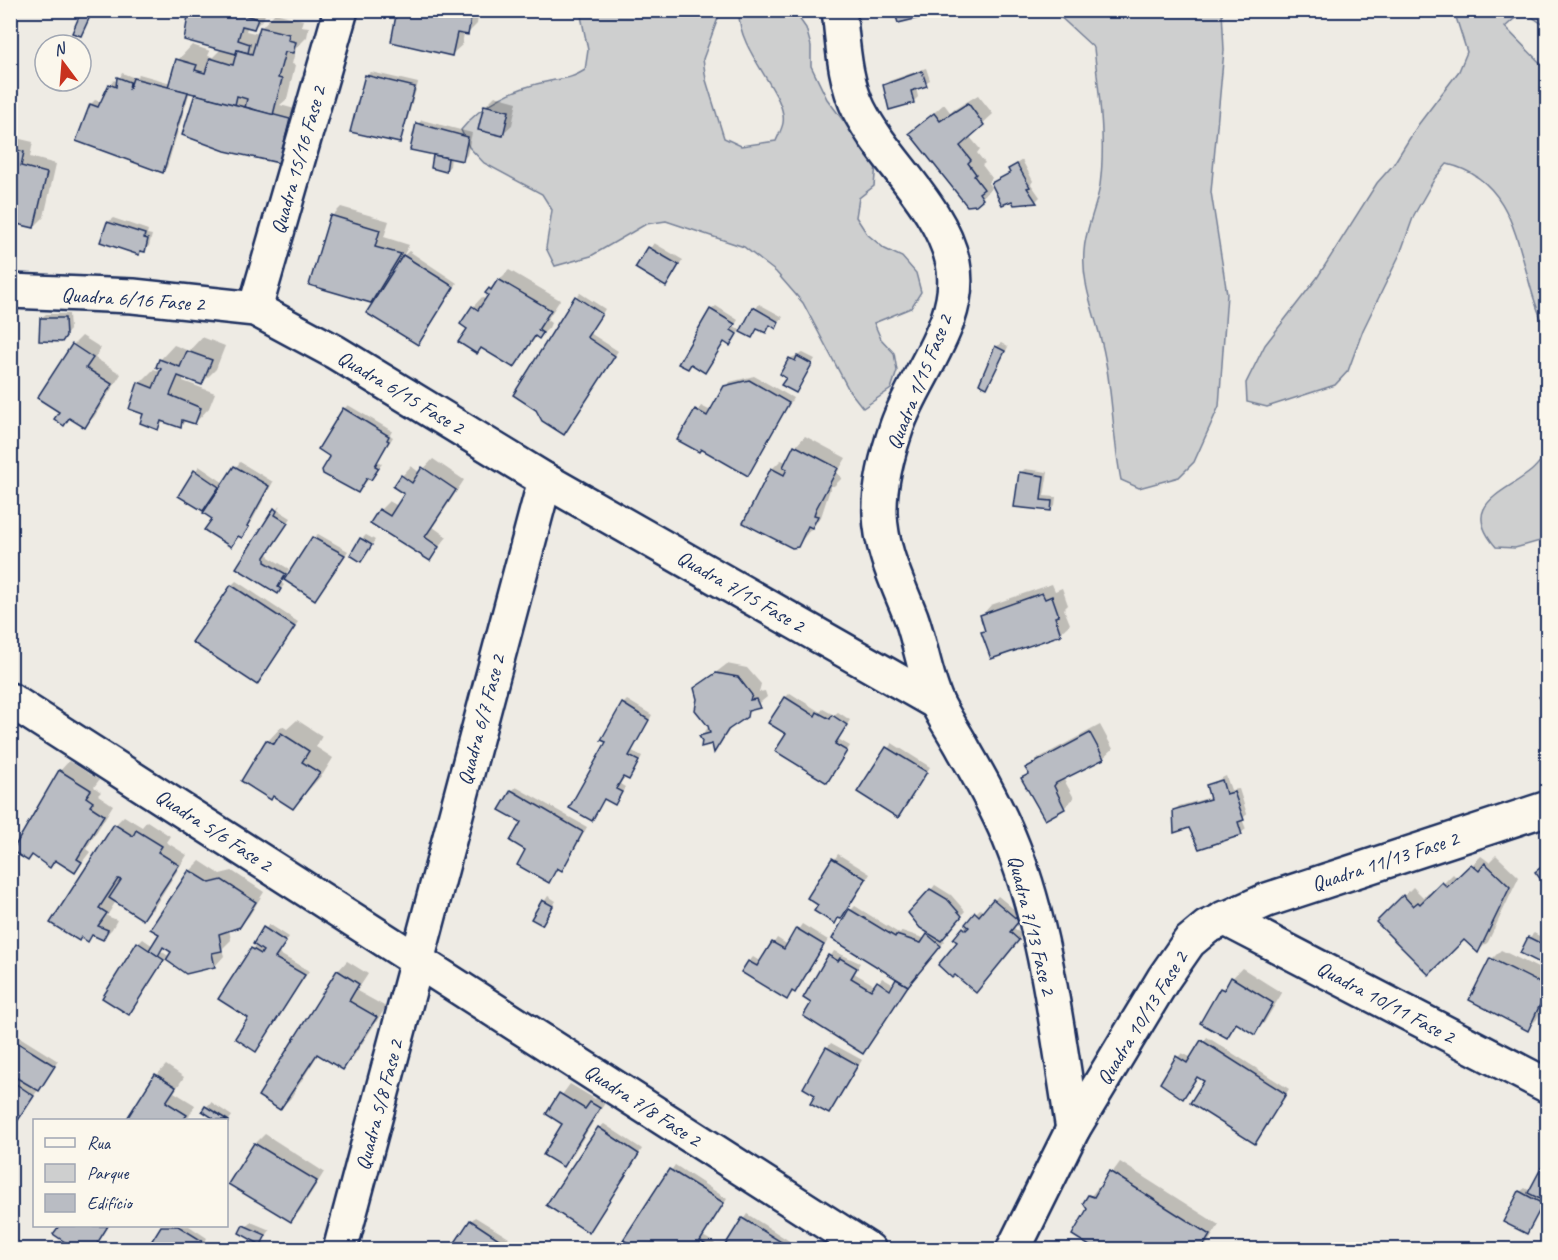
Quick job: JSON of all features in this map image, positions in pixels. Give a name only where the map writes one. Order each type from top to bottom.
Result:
[{"type":"street","name":"Quadra 15/16 Fase 2","points":[[255,309],[341,10]]},
{"type":"street","name":"Quadra 1/15 Fase 2","points":[[839,10],[850,87],[858,107],[871,132],[938,222],[953,265],[951,304],[941,333],[897,425],[884,472],[879,513],[886,557],[910,617],[937,703]]},
{"type":"street","name":"Quadra 6/16 Fase 2","points":[[10,291],[132,296],[255,309]]},
{"type":"street","name":"Quadra 6/15 Fase 2","points":[[255,309],[335,352],[545,480]]},
{"type":"street","name":"Quadra 7/15 Fase 2","points":[[545,480],[937,703]]},
{"type":"street","name":"Quadra 6/7 Fase 2","points":[[418,961],[545,480]]},
{"type":"street","name":"Quadra 5/6 Fase 2","points":[[10,700],[418,961]]},
{"type":"street","name":"Quadra 7/13 Fase 2","points":[[937,703],[983,783],[1013,847],[1024,880],[1047,974],[1073,1129]]},
{"type":"street","name":"Quadra 11/13 Fase 2","points":[[1224,918],[1267,900],[1548,808]]},
{"type":"street","name":"Quadra 10/13 Fase 2","points":[[1013,1250],[1073,1129],[1170,969],[1190,942],[1224,918]]},
{"type":"street","name":"Quadra 10/11 Fase 2","points":[[1224,918],[1548,1086]]},
{"type":"street","name":"Quadra 5/8 Fase 2","points":[[340,1250],[418,961]]},
{"type":"street","name":"Quadra 7/8 Fase 2","points":[[418,961],[869,1250]]},
{"type":"green space","points":[[721,10],[703,59],[706,80],[724,138],[741,146],[776,141],[783,123],[778,99],[746,42],[739,11],[794,11],[806,28],[811,46],[811,66],[827,99],[876,164],[874,186],[859,198],[856,217],[867,234],[885,249],[902,257],[916,273],[921,292],[911,308],[874,323],[881,339],[894,353],[897,371],[891,389],[863,408],[849,390],[803,303],[776,272],[744,247],[666,221],[646,224],[591,256],[555,266],[546,248],[552,210],[542,194],[484,163],[469,147],[461,130],[479,112],[513,92],[525,87],[568,78],[585,70],[588,50],[580,11]]},
{"type":"green space","points":[[1043,11],[1222,11],[1224,50],[1211,192],[1227,294],[1219,406],[1194,462],[1179,477],[1139,488],[1121,480],[1105,358],[1085,279],[1085,243],[1100,185],[1102,168],[1101,116],[1094,48],[1056,13]]},
{"type":"green space","points":[[1454,11],[1523,11],[1505,27],[1547,70],[1547,331],[1537,308],[1515,232],[1505,209],[1492,190],[1473,174],[1447,164],[1435,178],[1414,215],[1400,254],[1363,330],[1348,371],[1335,385],[1267,407],[1247,402],[1246,383],[1265,345],[1317,278],[1377,183],[1393,165],[1418,125],[1459,71],[1467,52]]},
{"type":"green space","points":[[1523,11],[1547,11],[1547,27]]},
{"type":"green space","points":[[1547,453],[1547,539],[1515,548],[1496,547],[1486,532],[1482,520],[1483,510],[1498,494],[1533,469]]},
{"type":"building","points":[[82,10],[92,12],[82,33],[72,33]]},
{"type":"building","points":[[189,10],[209,13],[210,10],[227,10],[258,19],[254,29],[242,26],[238,40],[250,44],[248,53],[237,50],[236,54],[184,40]]},
{"type":"building","points":[[397,10],[462,10],[461,16],[471,18],[468,35],[457,33],[452,56],[391,42]]},
{"type":"building","points":[[894,10],[937,10],[936,14],[898,23]]},
{"type":"building","points":[[260,27],[289,34],[288,40],[296,42],[293,53],[285,52],[278,78],[282,79],[273,115],[245,107],[247,99],[237,96],[235,105],[168,87],[176,59],[197,65],[195,70],[205,73],[210,58],[233,65],[237,50],[252,54]]},
{"type":"building","points":[[922,71],[927,86],[911,91],[914,103],[889,110],[883,85]]},
{"type":"building","points":[[365,75],[415,87],[400,143],[350,132]]},
{"type":"building","points":[[117,77],[130,82],[129,90],[133,78],[188,92],[163,173],[76,141],[90,104],[98,107],[109,84],[116,87]]},
{"type":"building","points":[[195,94],[290,119],[279,163],[225,151],[182,135]]},
{"type":"building","points":[[968,103],[984,125],[960,146],[971,160],[968,163],[984,189],[979,193],[983,199],[976,205],[967,206],[909,133],[934,113],[940,121]]},
{"type":"building","points":[[484,105],[509,111],[503,136],[478,130]]},
{"type":"building","points":[[416,123],[468,137],[463,161],[410,150]]},
{"type":"building","points":[[10,148],[24,152],[21,166],[47,173],[34,228],[17,224],[16,231],[10,230]]},
{"type":"building","points":[[433,155],[448,158],[446,172],[431,168]]},
{"type":"building","points":[[1017,164],[1030,187],[1027,188],[1037,203],[1014,205],[1012,201],[1002,205],[991,183],[1010,173],[1008,169]]},
{"type":"building","points":[[330,215],[380,230],[375,247],[401,254],[371,303],[309,285]]},
{"type":"building","points":[[107,222],[145,234],[144,238],[148,239],[145,252],[140,251],[139,255],[100,242]]},
{"type":"building","points":[[648,247],[679,265],[666,287],[635,268]]},
{"type":"building","points":[[403,255],[454,287],[418,345],[366,313]]},
{"type":"building","points":[[498,279],[551,310],[538,330],[543,333],[539,339],[535,336],[514,368],[481,348],[477,354],[458,342],[467,329],[460,324],[472,306],[478,310],[488,295],[485,293],[489,288],[491,290]]},
{"type":"building","points":[[575,296],[602,314],[587,337],[615,356],[564,435],[542,421],[536,410],[513,395]]},
{"type":"building","points":[[753,307],[779,322],[776,329],[770,325],[766,333],[757,329],[752,338],[740,332]]},
{"type":"building","points":[[710,309],[735,324],[731,330],[737,334],[730,346],[724,342],[705,373],[691,364],[688,369],[678,364]]},
{"type":"building","points":[[40,318],[65,318],[66,336],[62,342],[39,341]]},
{"type":"building","points":[[72,344],[93,358],[86,368],[112,384],[85,428],[69,418],[64,426],[54,419],[59,412],[37,398]]},
{"type":"building","points":[[995,346],[1005,351],[987,388],[979,384]]},
{"type":"building","points":[[187,351],[212,360],[202,385],[178,376],[170,395],[201,408],[195,424],[182,420],[181,428],[161,421],[158,430],[140,423],[143,414],[129,409],[138,382],[153,388],[161,369],[156,367],[159,359],[180,367]]},
{"type":"building","points":[[797,356],[812,364],[796,393],[781,385],[786,378],[780,374],[789,358],[795,361]]},
{"type":"building","points":[[749,380],[789,403],[748,476],[701,449],[699,452],[677,440],[695,409],[707,416],[724,386]]},
{"type":"building","points":[[343,408],[389,436],[387,440],[389,441],[375,466],[379,468],[371,480],[367,478],[358,493],[323,474],[322,470],[330,457],[318,449]]},
{"type":"building","points":[[794,445],[838,468],[816,509],[814,515],[818,516],[812,528],[808,526],[798,547],[792,548],[743,523],[771,468],[784,475],[787,469],[783,467]]},
{"type":"building","points":[[234,466],[269,486],[247,526],[249,527],[242,538],[238,536],[231,547],[204,530],[212,519],[203,513]]},
{"type":"building","points":[[422,467],[456,490],[425,537],[439,547],[430,561],[370,523],[379,509],[390,516],[404,494],[393,487],[401,475],[412,483]]},
{"type":"building","points":[[194,470],[219,487],[203,511],[178,496]]},
{"type":"building","points":[[1019,472],[1044,476],[1041,500],[1052,501],[1051,511],[1014,507]]},
{"type":"building","points":[[274,508],[277,511],[275,515],[288,523],[265,557],[265,562],[286,574],[278,587],[281,589],[278,594],[236,568]]},
{"type":"building","points":[[312,537],[345,555],[315,600],[284,580]]},
{"type":"building","points":[[360,538],[372,545],[361,562],[350,555]]},
{"type":"building","points":[[231,585],[295,627],[257,685],[192,642]]},
{"type":"building","points":[[1042,593],[1045,599],[1052,596],[1059,616],[1055,617],[1061,635],[991,659],[981,632],[985,631],[980,615]]},
{"type":"building","points":[[716,673],[738,677],[752,695],[750,700],[756,699],[760,708],[748,711],[747,717],[728,730],[714,753],[712,744],[701,747],[702,741],[699,736],[710,733],[708,726],[695,710],[697,699],[694,688]]},
{"type":"building","points":[[1548,691],[1548,707],[1539,697]]},
{"type":"building","points":[[785,697],[815,716],[817,712],[830,719],[832,715],[847,725],[835,744],[847,751],[827,783],[775,751],[786,734],[768,723]]},
{"type":"building","points":[[622,703],[649,720],[629,756],[639,761],[629,780],[623,777],[616,789],[622,792],[615,805],[604,799],[592,821],[569,808],[606,742],[601,740]]},
{"type":"building","points":[[281,733],[309,751],[302,762],[320,773],[293,809],[273,796],[271,800],[241,781],[266,740],[274,744]]},
{"type":"building","points":[[1090,733],[1104,759],[1056,783],[1054,786],[1065,809],[1045,820],[1021,778],[1029,774],[1025,768]]},
{"type":"building","points":[[886,747],[927,772],[898,818],[857,792]]},
{"type":"building","points":[[59,770],[91,790],[86,797],[93,802],[90,806],[104,815],[77,859],[82,862],[75,873],[55,860],[50,868],[32,855],[28,861],[12,851]]},
{"type":"building","points":[[1222,780],[1226,794],[1234,792],[1244,820],[1238,822],[1242,835],[1199,849],[1189,828],[1174,833],[1173,810],[1210,799],[1206,785]]},
{"type":"building","points":[[511,790],[583,832],[562,871],[557,868],[549,883],[517,865],[525,850],[510,841],[521,822],[499,810]]},
{"type":"building","points":[[114,824],[133,836],[136,830],[162,846],[158,852],[179,865],[143,920],[109,898],[121,880],[118,879],[99,908],[107,913],[98,926],[108,930],[103,940],[92,935],[88,942],[81,937],[79,941],[50,923]]},
{"type":"building","points":[[832,858],[866,879],[841,919],[838,918],[835,924],[814,911],[818,905],[807,898]]},
{"type":"building","points":[[1548,862],[1548,889],[1535,872]]},
{"type":"building","points":[[1485,863],[1510,887],[1478,953],[1464,940],[1429,975],[1376,922],[1403,895],[1413,906],[1418,902],[1420,904],[1442,882],[1447,887],[1471,864],[1479,871]]},
{"type":"building","points":[[189,870],[210,883],[222,880],[256,902],[240,927],[219,934],[222,951],[212,953],[215,967],[186,974],[166,960],[171,952],[163,947],[158,956],[149,950],[159,934],[150,929]]},
{"type":"building","points":[[930,889],[947,899],[962,916],[941,941],[920,928],[908,913]]},
{"type":"building","points":[[993,899],[1019,921],[1010,932],[1019,940],[976,993],[955,975],[952,978],[938,965],[957,942],[953,939],[963,927],[966,930],[969,927],[965,924],[975,912],[979,916]]},
{"type":"building","points":[[542,900],[553,906],[542,925],[531,919]]},
{"type":"building","points":[[849,909],[895,937],[896,935],[921,943],[927,934],[941,946],[908,986],[832,939]]},
{"type":"building","points":[[263,927],[286,942],[275,958],[305,975],[256,1052],[235,1038],[248,1018],[218,999],[251,948],[261,954],[263,951],[253,944]]},
{"type":"building","points":[[796,928],[824,945],[795,993],[792,991],[787,1000],[741,972],[748,961],[757,966],[772,942],[784,949]]},
{"type":"building","points":[[1528,937],[1548,947],[1548,967],[1520,953]]},
{"type":"building","points":[[137,942],[164,960],[129,1015],[102,998]]},
{"type":"building","points":[[828,955],[838,961],[840,958],[857,968],[851,978],[871,990],[877,981],[890,990],[896,979],[908,986],[863,1054],[803,1016],[811,1003],[803,998]]},
{"type":"building","points":[[1490,958],[1548,987],[1528,1031],[1469,1000]]},
{"type":"building","points":[[337,970],[359,984],[349,1001],[377,1017],[343,1070],[317,1054],[280,1110],[258,1096]]},
{"type":"building","points":[[1231,977],[1273,1003],[1255,1035],[1236,1023],[1227,1038],[1200,1023],[1220,988],[1224,990]]},
{"type":"building","points":[[10,1038],[55,1066],[39,1091],[10,1074]]},
{"type":"building","points":[[1201,1040],[1286,1094],[1255,1144],[1190,1103],[1204,1081],[1197,1077],[1183,1099],[1160,1083],[1176,1056],[1187,1063]]},
{"type":"building","points":[[826,1047],[858,1065],[829,1114],[810,1104],[815,1095],[803,1088]]},
{"type":"building","points":[[155,1074],[176,1087],[166,1102],[187,1115],[184,1119],[127,1119]]},
{"type":"building","points":[[10,1080],[34,1096],[13,1128],[10,1127]]},
{"type":"building","points":[[559,1093],[585,1109],[590,1102],[600,1108],[563,1167],[543,1155],[562,1124],[546,1114]]},
{"type":"building","points":[[205,1106],[226,1119],[212,1119],[202,1111]]},
{"type":"building","points":[[598,1127],[639,1154],[589,1233],[546,1205]]},
{"type":"building","points":[[254,1143],[317,1181],[291,1222],[228,1184]]},
{"type":"building","points":[[1548,1155],[1548,1203],[1528,1193]]},
{"type":"building","points":[[669,1169],[724,1203],[700,1241],[711,1248],[627,1250],[631,1244],[623,1240]]},
{"type":"building","points":[[1109,1171],[1210,1235],[1201,1250],[1183,1250],[1171,1242],[1158,1250],[1096,1250],[1072,1235],[1087,1209],[1083,1203],[1088,1195],[1094,1197]]},
{"type":"building","points":[[1519,1191],[1543,1204],[1527,1234],[1503,1222]]},
{"type":"building","points":[[742,1218],[791,1248],[790,1250],[722,1250]]},
{"type":"building","points":[[470,1220],[505,1243],[501,1250],[450,1250]]},
{"type":"building","points":[[243,1225],[266,1235],[261,1245],[239,1233]]},
{"type":"building","points":[[58,1227],[107,1227],[93,1250],[77,1250],[53,1234]]},
{"type":"building","points":[[160,1227],[180,1227],[204,1242],[200,1250],[146,1250]]}]
